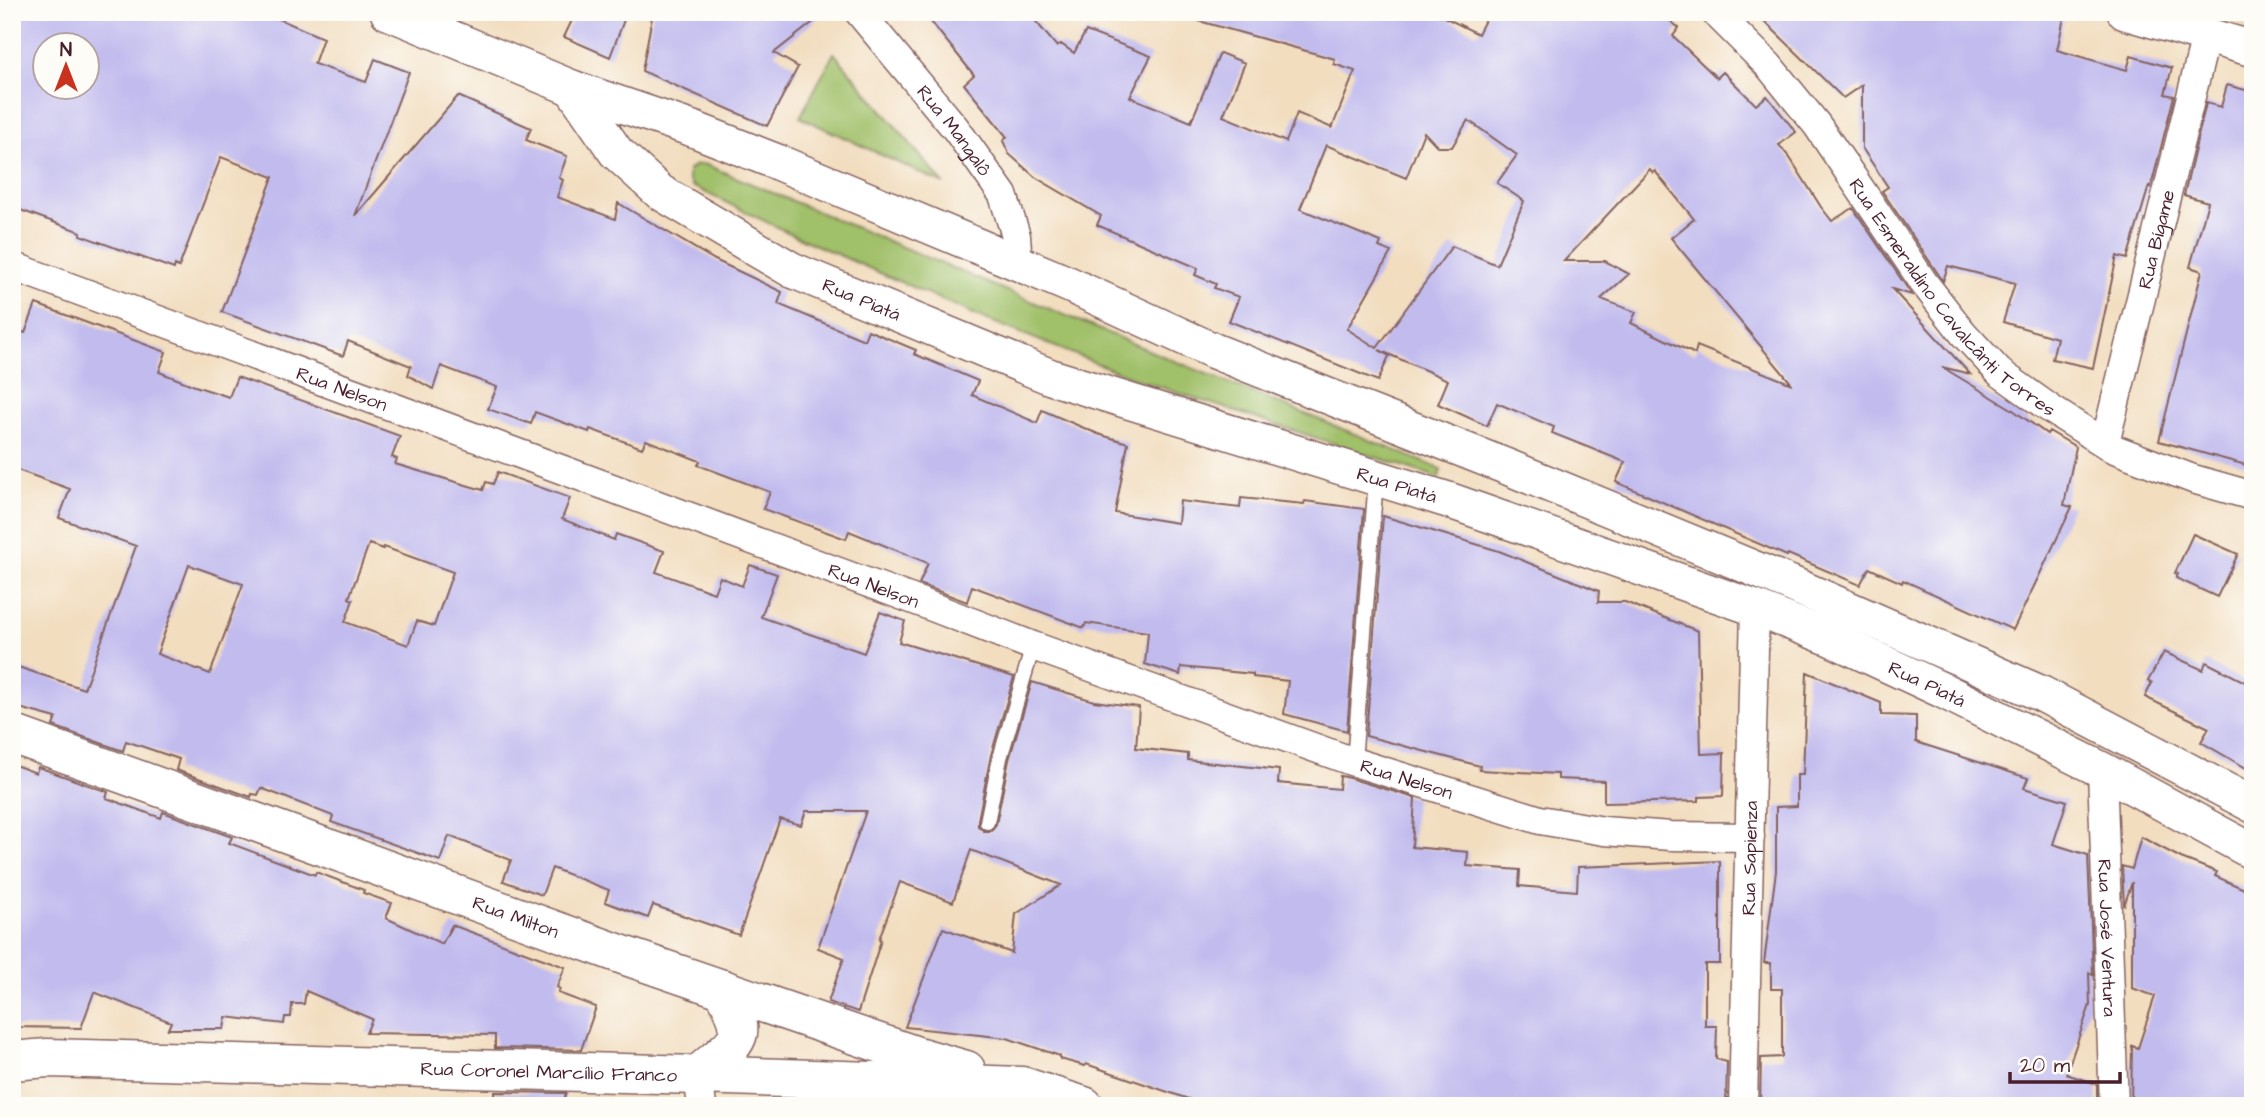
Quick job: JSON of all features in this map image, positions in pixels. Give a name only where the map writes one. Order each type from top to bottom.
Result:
[{"type":"main road","name":"Rua Milton","points":[[12,734],[723,989],[917,1056],[1022,1086]]},
{"type":"main road","points":[[700,1090],[739,1034],[737,1015],[723,989]]},
{"type":"main road","name":"Rua Coronel Marcílio Franco","points":[[12,1061],[47,1058],[700,1090],[1022,1086],[1084,1106]]},
{"type":"street","name":"Rua Piatá","points":[[388,12],[572,88],[693,129],[1018,263],[1214,351],[1789,583],[2042,694],[2253,805]]},
{"type":"street","name":"Rua Mangalô","points":[[859,12],[956,129],[1003,195],[1016,236],[1018,263]]},
{"type":"street","name":"Rua Esmeraldino Cavalcânti Torres","points":[[1714,12],[1769,66],[1817,125],[1924,283],[1962,333],[1999,372],[2105,443],[2140,460],[2193,480],[2253,496]]},
{"type":"street","points":[[2124,12],[2253,49]]},
{"type":"street","name":"Rua Bígame","points":[[2105,443],[2206,36]]},
{"type":"street","name":"Rua Piatá","points":[[572,88],[616,152],[660,192],[804,275],[1051,377],[1472,508],[1755,608],[1828,637],[1934,686],[2102,770],[2253,852]]},
{"type":"street","points":[[640,174],[645,146],[664,135],[693,129]]},
{"type":"street","name":"Rua Nelson","points":[[12,266],[1032,646],[1354,762],[1540,820],[1604,831],[1671,836],[1750,837]]},
{"type":"street","name":"Rua Sapienza","points":[[1743,1106],[1755,608]]},
{"type":"street","name":"Rua José Ventura","points":[[2102,770],[2114,1106]]},
{"type":"lane","points":[[1354,762],[1376,478]]},
{"type":"lane","points":[[987,822],[1000,758],[1032,646]]},
{"type":"green space","points":[[834,53],[944,184],[800,117]]},
{"type":"green space","points":[[704,164],[1160,355],[1441,469],[1439,478],[1139,380],[983,318],[800,238],[692,186],[688,171],[695,165]]},
{"type":"building","points":[[12,12],[263,12],[323,38],[314,64],[366,82],[375,59],[409,72],[355,216],[458,96],[531,128],[526,140],[567,156],[559,178],[563,180],[557,197],[615,219],[618,203],[715,260],[782,292],[778,304],[864,340],[868,330],[916,350],[914,354],[978,381],[972,395],[1037,423],[1042,410],[1098,434],[1128,443],[1115,513],[1178,523],[1180,501],[1240,508],[1241,498],[1304,504],[1305,501],[1364,509],[1347,731],[1284,714],[1288,681],[1253,677],[1253,674],[1181,667],[1180,675],[1145,664],[1148,632],[1086,623],[1084,628],[972,586],[967,602],[919,584],[928,563],[849,531],[846,539],[763,509],[770,492],[698,465],[700,461],[646,440],[642,448],[535,412],[531,424],[488,409],[497,387],[441,366],[433,389],[408,375],[411,366],[348,341],[343,356],[222,312],[273,177],[221,157],[179,267],[175,265],[174,269],[80,235],[81,232],[12,207]]},
{"type":"building","points":[[576,12],[627,12],[610,57],[564,37]]},
{"type":"building","points":[[653,12],[826,12],[774,53],[798,67],[767,126],[642,71]]},
{"type":"building","points":[[923,12],[1028,12],[1057,47],[1061,44],[1074,53],[1086,31],[1151,56],[1130,97],[1191,122],[1220,53],[1245,63],[1223,116],[1286,142],[1297,113],[1332,128],[1355,71],[1334,64],[1335,59],[1199,21],[1200,12],[1434,12],[1478,34],[1489,12],[1659,12],[1679,28],[1673,36],[1717,78],[1723,72],[1756,105],[1767,96],[1796,132],[1779,145],[1821,207],[1832,221],[1853,208],[1912,295],[1892,289],[1970,374],[1942,367],[2047,434],[2049,431],[2076,447],[2064,505],[2072,507],[2013,630],[1903,580],[1902,583],[1869,568],[1860,585],[1616,482],[1625,462],[1552,433],[1554,427],[1497,403],[1487,426],[1438,404],[1448,380],[1379,350],[1389,356],[1378,381],[1229,321],[1239,297],[1214,288],[1216,284],[1195,275],[1198,268],[1097,225],[1101,216],[1035,177],[1009,154],[1003,141],[1007,137],[964,84],[974,75]],"holes":[[[1468,120],[1517,155],[1497,183],[1524,201],[1497,265],[1452,246],[1377,348],[1347,329],[1391,252],[1379,247],[1381,242],[1300,209],[1326,145],[1406,178],[1424,132],[1438,147],[1452,147]],[[1650,169],[1653,173],[1655,171],[1694,219],[1671,238],[1792,384],[1697,346],[1695,354],[1631,323],[1636,312],[1601,299],[1629,274],[1605,261],[1564,261]]]},
{"type":"building","points":[[1755,12],[2041,12],[2064,18],[2057,50],[2127,70],[2131,56],[2172,68],[2165,94],[2174,96],[2151,187],[2149,186],[2127,259],[2117,256],[2093,368],[2052,359],[2057,338],[2003,322],[2015,283],[1948,266],[1943,281],[1882,191],[1888,187],[1862,148],[1862,85],[1843,98]]},
{"type":"building","points":[[2227,85],[2253,92],[2253,467],[2159,441],[2202,271],[2190,267],[2208,202],[2184,195],[2206,103],[2221,107]]},
{"type":"building","points":[[36,304],[166,352],[159,372],[195,386],[229,397],[237,377],[400,436],[392,457],[397,459],[395,464],[483,490],[486,482],[493,484],[498,472],[570,498],[562,519],[614,540],[616,534],[664,551],[656,572],[714,593],[720,577],[742,586],[750,565],[777,574],[761,617],[864,653],[880,612],[905,621],[899,642],[1014,677],[991,755],[978,820],[978,826],[984,831],[991,831],[996,824],[1009,760],[1032,682],[1094,701],[1139,707],[1136,748],[1188,754],[1188,760],[1279,770],[1278,783],[1339,789],[1340,776],[1415,798],[1412,847],[1468,852],[1467,866],[1520,870],[1519,886],[1577,891],[1578,867],[1720,861],[1720,964],[1705,964],[1705,1026],[1717,1026],[1716,1059],[1727,1062],[1726,1106],[1209,1106],[1086,1064],[1085,1066],[1060,1059],[1060,1056],[1007,1038],[905,1027],[943,928],[1012,953],[1016,914],[1061,885],[971,850],[953,902],[900,882],[879,939],[881,940],[858,1012],[828,1002],[844,958],[818,948],[866,811],[806,811],[801,825],[780,819],[739,935],[653,905],[648,918],[605,902],[609,890],[552,868],[542,895],[503,881],[511,860],[449,836],[440,861],[331,822],[333,816],[261,788],[258,795],[252,794],[251,797],[176,770],[179,759],[126,741],[123,751],[53,726],[56,718],[12,706],[12,665],[84,689],[136,546],[59,518],[70,489],[12,468],[12,328],[25,333]],"holes":[[[369,544],[453,572],[434,626],[417,621],[408,645],[345,622],[353,600],[349,598]],[[189,565],[243,584],[210,674],[157,654]]]},
{"type":"building","points":[[1383,516],[1499,551],[1599,591],[1598,602],[1625,602],[1698,631],[1701,754],[1724,753],[1723,796],[1699,797],[1699,801],[1604,803],[1604,781],[1558,779],[1558,774],[1479,770],[1480,766],[1366,736]]},
{"type":"building","points":[[2193,534],[2238,554],[2217,597],[2176,578],[2178,574],[2175,573]]},
{"type":"building","points":[[2164,652],[2203,670],[2206,662],[2253,686],[2253,772],[2201,742],[2209,728],[2145,697],[2152,683],[2148,681]]},
{"type":"building","points":[[1807,672],[1881,703],[1881,715],[1916,716],[1916,742],[2028,778],[2024,788],[2067,801],[2053,844],[2088,855],[2093,975],[2089,973],[2090,1005],[2066,1074],[2097,1084],[2097,1106],[1760,1106],[1761,1058],[1782,1057],[1782,989],[1771,989],[1771,963],[1764,963],[1776,871],[1776,807],[1797,806],[1797,775],[1803,775]]},
{"type":"building","points":[[12,764],[36,773],[38,767],[108,792],[106,798],[161,818],[163,812],[232,837],[229,843],[364,890],[363,893],[392,903],[386,918],[442,944],[452,925],[565,967],[557,987],[560,989],[558,993],[596,1007],[581,1050],[495,1048],[495,1035],[366,1033],[372,1019],[306,991],[304,1004],[292,1004],[291,1017],[285,1017],[284,1024],[226,1017],[224,1029],[168,1029],[171,1022],[94,992],[81,1028],[12,1027]]},
{"type":"building","points":[[2141,837],[2181,858],[2217,872],[2215,876],[2253,893],[2253,1106],[2131,1106],[2132,1046],[2138,1048],[2155,996],[2132,988],[2132,882],[2124,906],[2122,866],[2132,869]]},
{"type":"building","points":[[495,1092],[566,1093],[562,1106],[495,1106]]}]
